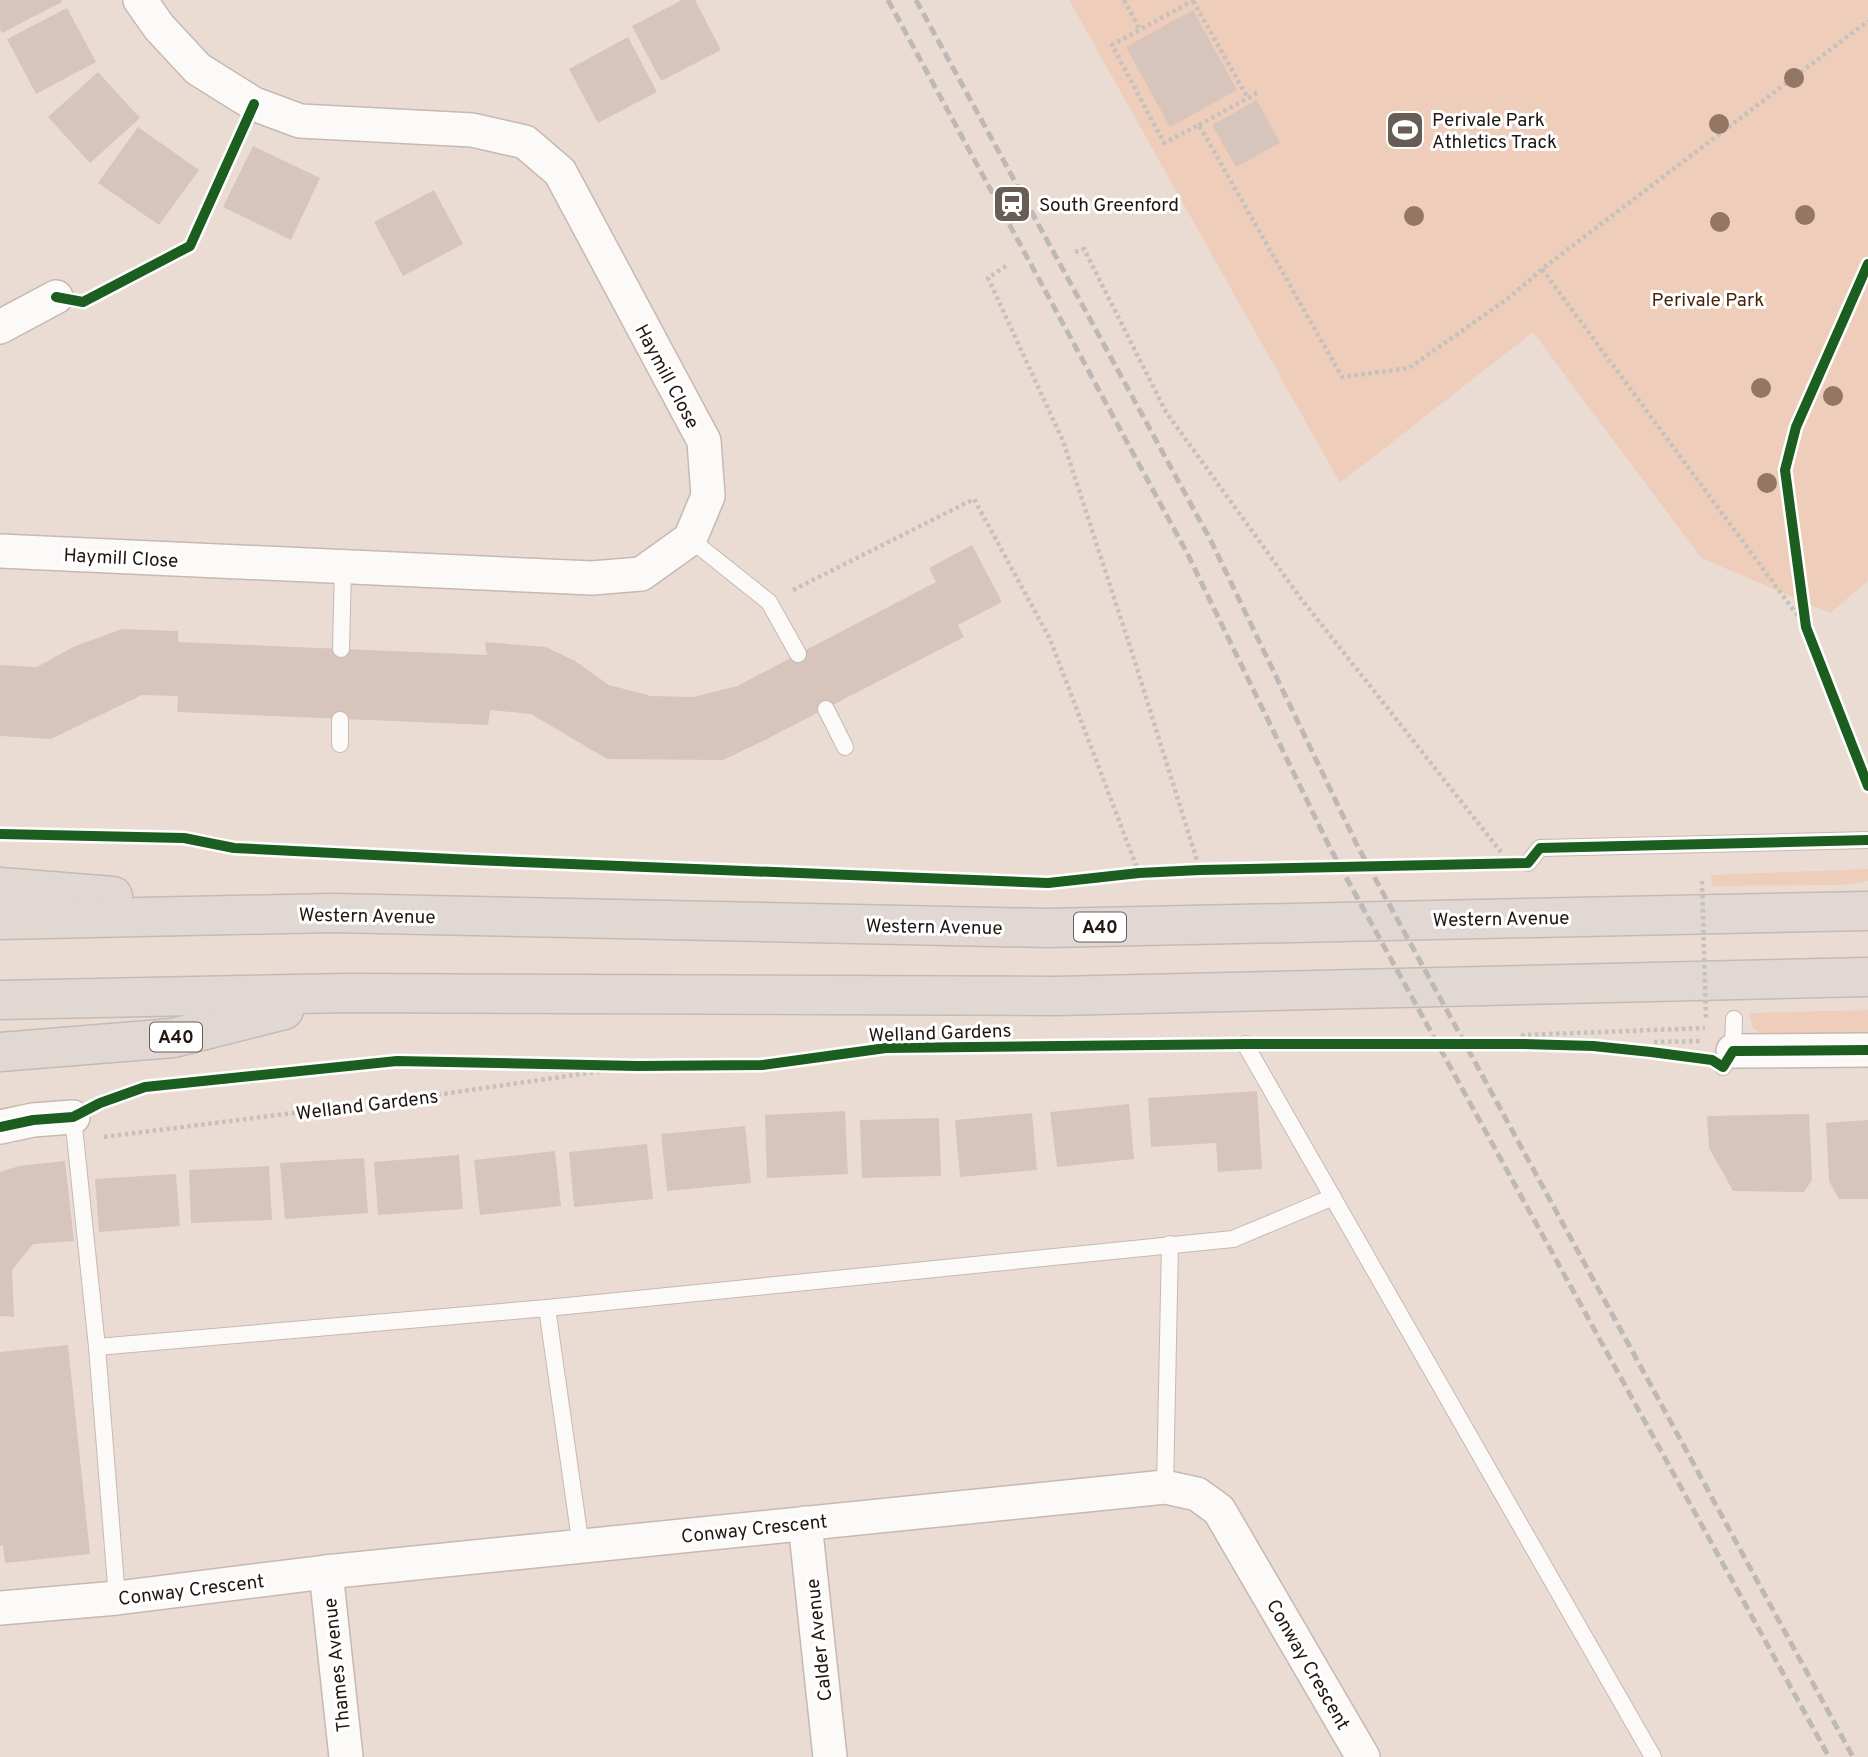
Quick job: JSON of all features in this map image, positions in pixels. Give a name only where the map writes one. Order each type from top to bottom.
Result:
[{"type":"highway","name":"A40","points":[[0,887],[332,913]]},
{"type":"highway","name":"Western Avenue","points":[[0,920],[332,913],[1047,928],[1868,911]]},
{"type":"highway","name":"A40","points":[[0,1000],[347,993],[1056,996],[1868,976]]},
{"type":"highway","name":"A40","points":[[0,1052],[173,1038],[347,993]]},
{"type":"street","name":"Haymill Close","points":[[0,551],[592,578],[641,573],[690,539],[708,496],[704,441],[560,172],[525,142],[471,130],[300,121],[254,104],[198,69],[159,27],[141,0]]},
{"type":"street","points":[[0,327],[56,297]]},
{"type":"street","points":[[1724,1045],[1868,1050]]},
{"type":"street","points":[[0,1127],[33,1120],[73,1118]]},
{"type":"street","name":"Conway Crescent","points":[[0,1608],[117,1598],[326,1572],[1165,1487],[1196,1494],[1219,1510],[1363,1757]]},
{"type":"street","name":"Calder Avenue","points":[[805,1523],[830,1757]]},
{"type":"street","name":"Thames Avenue","points":[[326,1572],[346,1757]]},
{"type":"lane","points":[[690,539],[769,603],[798,654]]},
{"type":"lane","points":[[341,649],[343,567]]},
{"type":"lane","points":[[826,709],[845,747]]},
{"type":"lane","points":[[340,720],[340,744]]},
{"type":"lane","points":[[1528,863],[1540,848],[1868,840]]},
{"type":"lane","points":[[1245,1044],[1653,1757]]},
{"type":"lane","points":[[73,1118],[97,1347],[117,1598]]},
{"type":"lane","points":[[97,1347],[547,1308],[1233,1239],[1333,1197]]},
{"type":"lane","points":[[1165,1487],[1170,1244]]},
{"type":"lane","points":[[547,1308],[581,1547]]},
{"type":"path","points":[[1124,0],[1140,30]]},
{"type":"path","points":[[1248,98],[1194,0],[1112,46],[1164,143],[1199,125],[1248,98],[1257,93]]},
{"type":"path","points":[[1199,125],[1342,377],[1409,368],[1510,297],[1542,269],[1868,21]]},
{"type":"path","points":[[1075,252],[1084,249],[1166,412],[1299,596],[1510,864],[1528,863]]},
{"type":"path","points":[[1006,266],[988,278],[1063,441],[1200,870]]},
{"type":"path","points":[[1542,269],[1806,627],[1811,639]]},
{"type":"path","points":[[769,603],[974,499],[1050,639],[1139,873]]},
{"type":"path","points":[[1802,600],[1806,627]]},
{"type":"path","points":[[1188,870],[1214,869]]},
{"type":"path","points":[[1126,874],[1151,872]]},
{"type":"path","points":[[1702,881],[1706,1020]]},
{"type":"path","points":[[1562,1024],[1562,1038]]},
{"type":"path","points":[[1510,1044],[1707,1028]]},
{"type":"path","points":[[1652,1047],[1724,1045]]},
{"type":"path","points":[[570,1064],[637,1066]]},
{"type":"green space","name":"Perivale Park","points":[[1069,0],[1868,0],[1868,581],[1830,613],[1701,558],[1533,332],[1340,483]]},
{"type":"green space","points":[[1868,869],[1868,881],[1843,885],[1712,886],[1711,875]]},
{"type":"green space","points":[[1868,1010],[1868,1033],[1764,1034],[1753,1028],[1749,1013]]},
{"type":"building","points":[[0,0],[61,0],[62,2],[2,33]]},
{"type":"building","points":[[682,0],[695,0],[721,50],[661,81],[632,26]]},
{"type":"building","points":[[67,8],[96,62],[36,94],[7,39]]},
{"type":"building","points":[[1193,10],[1237,90],[1170,127],[1126,47]]},
{"type":"building","points":[[628,37],[657,92],[598,123],[569,69]]},
{"type":"building","points":[[98,72],[140,118],[90,163],[48,117]]},
{"type":"building","points":[[1257,100],[1280,143],[1236,167],[1212,125]]},
{"type":"building","points":[[138,127],[199,170],[159,225],[98,183]]},
{"type":"building","points":[[253,146],[320,178],[291,240],[223,207]]},
{"type":"building","points":[[434,190],[463,244],[403,276],[374,222]]},
{"type":"building","points":[[972,545],[1002,602],[958,625],[964,637],[723,760],[607,759],[531,714],[490,710],[488,725],[177,712],[178,696],[142,695],[51,739],[0,736],[0,665],[37,667],[73,647],[122,629],[178,631],[178,642],[487,655],[485,642],[546,647],[575,661],[609,685],[651,696],[694,697],[737,686],[936,582],[929,568]]},
{"type":"building","points":[[1257,1091],[1262,1169],[1218,1172],[1216,1143],[1151,1147],[1148,1098]]},
{"type":"building","points":[[1129,1104],[1134,1159],[1057,1167],[1050,1112]]},
{"type":"building","points":[[845,1111],[848,1174],[767,1178],[765,1115]]},
{"type":"building","points":[[1032,1113],[1037,1170],[960,1177],[955,1120]]},
{"type":"building","points":[[1809,1114],[1812,1180],[1804,1192],[1733,1191],[1709,1148],[1707,1116]]},
{"type":"building","points":[[939,1118],[941,1176],[862,1178],[860,1120]]},
{"type":"building","points":[[1868,1120],[1868,1199],[1839,1199],[1829,1181],[1826,1123]]},
{"type":"building","points":[[745,1126],[751,1183],[667,1191],[661,1134]]},
{"type":"building","points":[[647,1144],[653,1199],[574,1207],[569,1152]]},
{"type":"building","points":[[555,1151],[561,1206],[480,1215],[474,1160]]},
{"type":"building","points":[[459,1155],[463,1209],[378,1215],[374,1162]]},
{"type":"building","points":[[364,1158],[368,1213],[285,1219],[280,1163]]},
{"type":"building","points":[[65,1161],[74,1241],[33,1244],[12,1270],[14,1317],[0,1316],[0,1172],[19,1166]]},
{"type":"building","points":[[269,1166],[272,1220],[191,1223],[189,1170]]},
{"type":"building","points":[[176,1174],[180,1226],[99,1232],[95,1179]]},
{"type":"building","points":[[68,1345],[90,1554],[5,1563],[3,1545],[0,1546],[0,1352]]},
{"type":"railway","points":[[888,0],[1187,553],[1330,848],[1829,1757]]},
{"type":"railway","points":[[916,0],[1211,541],[1358,847],[1853,1757]]},
{"type":"cycle path","points":[[56,297],[83,302],[190,246],[254,104]]},
{"type":"cycle path","points":[[1868,264],[1796,427],[1785,470],[1806,627],[1868,786]]},
{"type":"cycle path","points":[[0,834],[184,838],[234,848],[1048,883],[1139,873],[1200,870],[1528,863],[1540,848],[1868,840]]},
{"type":"cycle path","name":"Welland Gardens","points":[[0,1127],[33,1120],[73,1117],[100,1103],[145,1087],[397,1061],[637,1066],[762,1065],[886,1048],[1524,1044],[1593,1046],[1651,1052],[1712,1060],[1723,1067],[1733,1051],[1868,1050]]},
{"type":"place","name":"Perivale Park Athletics Track","points":[[1405,130]]},
{"type":"place","name":"South Greenford","points":[[1012,204]]}]
